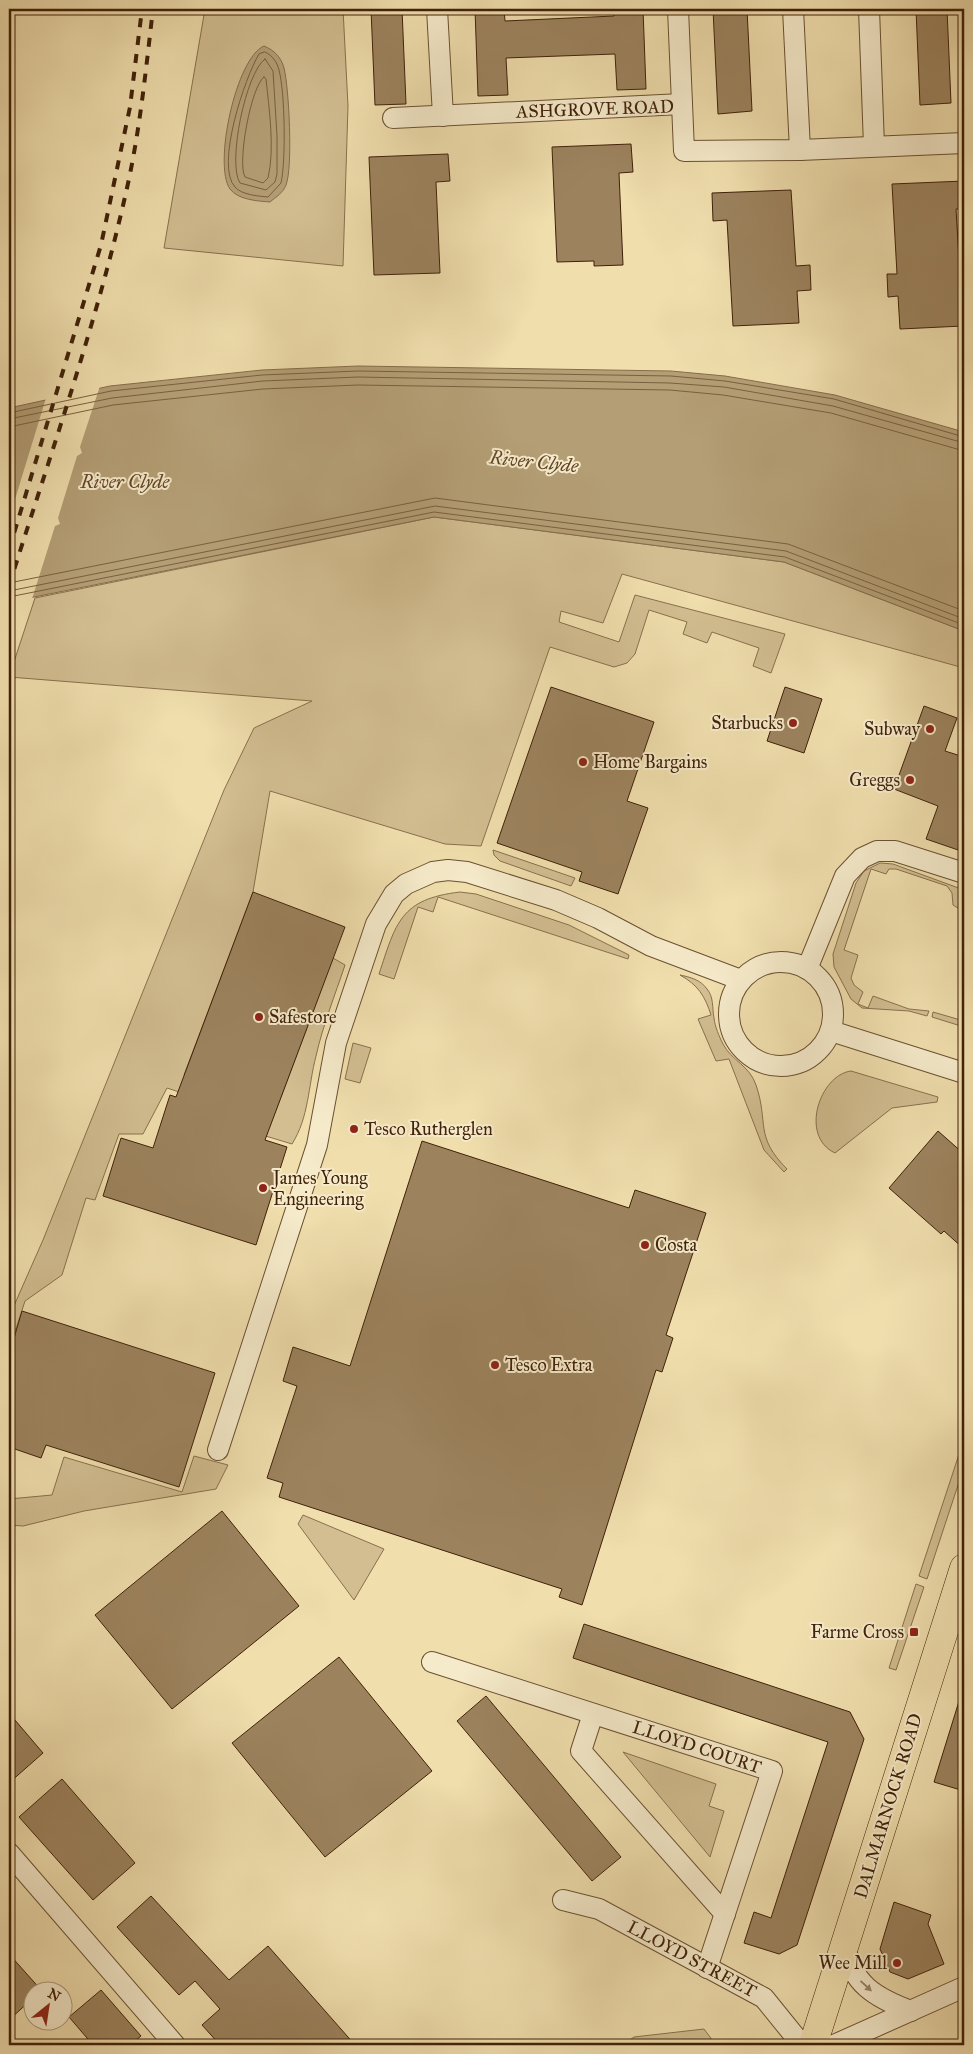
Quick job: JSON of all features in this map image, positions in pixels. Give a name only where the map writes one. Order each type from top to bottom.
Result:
[{"type":"main road","name":"DALMARNOCK ROAD","points":[[813,2045],[964,1568]]},
{"type":"street","points":[[438,9],[443,116]]},
{"type":"street","points":[[678,9],[682,104]]},
{"type":"street","points":[[793,9],[800,150]]},
{"type":"street","points":[[869,9],[874,146]]},
{"type":"street","name":"ASHGROVE ROAD","points":[[393,118],[682,104],[684,151],[800,150],[964,143]]},
{"type":"street","points":[[807,969],[845,876],[862,858],[877,851],[895,851],[964,873]]},
{"type":"street","points":[[218,1450],[317,1145],[339,1034],[376,924],[392,897],[406,884],[419,876],[448,870],[481,876],[556,900],[598,918],[651,946],[741,980]]},
{"type":"street","points":[[772,962],[790,963],[807,969],[821,980],[830,996],[833,1013],[831,1031],[819,1050],[801,1062],[779,1066],[765,1064],[741,1048],[729,1021],[734,993],[741,980],[755,969],[772,962]]},
{"type":"street","points":[[831,1031],[964,1073]]},
{"type":"street","name":"LLOYD COURT","points":[[432,1662],[772,1772],[707,1968]]},
{"type":"street","points":[[593,1714],[581,1751],[725,1914]]},
{"type":"street","points":[[9,1853],[175,2045]]},
{"type":"street","name":"LLOYD STREET","points":[[564,1900],[599,1909],[764,1998],[802,2045]]},
{"type":"street","points":[[845,1944],[851,1969],[866,1987],[891,2004],[911,2011]]},
{"type":"street","points":[[834,2045],[964,1987]]},
{"type":"shaded area","points":[[205,9],[343,9],[348,106],[343,266],[164,248]]},
{"type":"shaded area","points":[[434,517],[784,562],[964,631],[964,668],[622,574],[603,623],[561,611],[559,622],[619,642],[635,595],[785,634],[771,673],[753,666],[759,648],[712,632],[707,643],[683,634],[687,622],[649,610],[635,654],[627,663],[614,667],[550,647],[481,846],[445,844],[270,791],[253,892],[184,1075],[276,1110],[333,958],[345,965],[319,1044],[305,1112],[298,1134],[292,1144],[249,1131],[253,1116],[167,1088],[143,1134],[119,1134],[95,1200],[86,1198],[62,1275],[25,1301],[9,1350],[9,1317],[43,1240],[224,790],[254,728],[312,701],[9,677],[35,598]]},
{"type":"shaded area","points":[[493,850],[575,878],[571,886],[500,861],[494,855]]},
{"type":"shaded area","points":[[880,863],[893,864],[964,890],[964,912],[953,905],[952,893],[947,886],[896,869],[889,869],[886,874],[871,869],[844,950],[858,955],[851,978],[854,985],[863,992],[858,1004],[868,1008],[873,996],[909,1009],[929,1011],[927,1016],[909,1011],[862,1008],[851,999],[834,967],[833,954],[856,883],[864,871]]},
{"type":"shaded area","points":[[460,892],[476,894],[569,925],[629,955],[628,959],[438,897],[433,912],[418,907],[394,979],[379,974],[390,941],[403,916],[424,901],[440,895]]},
{"type":"shaded area","points":[[680,975],[698,981],[709,992],[719,1035],[726,1050],[745,1068],[756,1085],[760,1098],[766,1138],[770,1147],[787,1169],[784,1172],[764,1150],[729,1059],[716,1061],[698,1019],[711,1015],[706,1002],[696,987]]},
{"type":"shaded area","points":[[933,1012],[964,1021],[964,1027],[932,1017]]},
{"type":"shaded area","points":[[353,1043],[371,1048],[360,1083],[345,1079]]},
{"type":"shaded area","points":[[851,1071],[938,1097],[937,1102],[892,1108],[835,1153],[824,1145],[818,1134],[816,1121],[818,1107],[830,1083],[840,1075]]},
{"type":"shaded area","points":[[964,1439],[964,1467],[927,1579],[919,1576]]},
{"type":"shaded area","points":[[194,1456],[228,1465],[216,1489],[84,1511],[23,1526],[9,1525],[9,1499],[52,1495],[64,1457],[182,1492]]},
{"type":"shaded area","points":[[303,1515],[384,1549],[354,1600],[298,1524]]},
{"type":"shaded area","points":[[916,1584],[924,1587],[896,1670],[889,1668]]},
{"type":"shaded area","points":[[623,1752],[716,1784],[709,1806],[724,1811],[710,1857]]},
{"type":"shaded area","points":[[704,2029],[716,2045],[623,2045],[634,2037]]},
{"type":"water","points":[[264,46],[277,54],[284,68],[290,127],[286,185],[281,193],[270,202],[248,199],[234,193],[230,189],[225,176],[224,158],[230,113],[236,90],[244,70],[254,55]]},
{"type":"water","name":"River Clyde","points":[[358,366],[671,371],[725,376],[835,395],[964,432],[964,631],[784,562],[434,517],[9,602],[9,408],[110,386],[262,370]]},
{"type":"pier","points":[[100,386],[80,447],[82,453],[77,456],[58,518],[60,524],[55,526],[32,599],[9,605],[9,519],[46,398]]},
{"type":"building","points":[[371,9],[402,9],[406,104],[375,105]]},
{"type":"building","points":[[475,9],[504,9],[505,21],[614,16],[614,9],[643,9],[646,89],[617,90],[615,54],[506,58],[508,95],[478,96]]},
{"type":"building","points":[[713,9],[747,9],[752,111],[718,114]]},
{"type":"building","points":[[916,9],[947,9],[951,103],[920,105]]},
{"type":"building","points":[[631,144],[633,172],[619,173],[623,265],[594,266],[594,261],[557,262],[552,147]]},
{"type":"building","points":[[448,154],[450,181],[436,182],[440,273],[374,275],[369,157]]},
{"type":"building","points":[[964,181],[964,209],[956,209],[963,326],[900,329],[898,296],[888,297],[887,274],[897,274],[892,184]]},
{"type":"building","points":[[791,190],[796,266],[810,265],[811,290],[797,291],[799,323],[733,326],[727,220],[713,221],[712,193]]},
{"type":"building","name":"Home Bargains","points":[[551,687],[654,722],[627,801],[648,808],[618,894],[579,881],[582,872],[497,843]]},
{"type":"building","name":"Starbucks","points":[[785,687],[822,699],[804,753],[767,741]]},
{"type":"building","points":[[924,706],[957,718],[945,751],[964,757],[964,852],[926,839],[938,806],[894,789]]},
{"type":"building","points":[[253,892],[345,927],[265,1140],[287,1147],[256,1245],[103,1196],[121,1138],[153,1148],[170,1095],[176,1097]]},
{"type":"building","points":[[938,1131],[964,1154],[964,1249],[944,1231],[941,1234],[889,1188]]},
{"type":"building","name":"Tesco Extra","points":[[422,1141],[629,1208],[635,1190],[706,1213],[666,1335],[673,1338],[662,1372],[656,1370],[582,1605],[559,1597],[562,1589],[279,1497],[283,1483],[267,1478],[297,1386],[283,1381],[293,1347],[350,1366]]},
{"type":"building","points":[[22,1311],[215,1373],[179,1487],[46,1445],[41,1458],[9,1447],[9,1355]]},
{"type":"building","points":[[222,1511],[299,1606],[172,1709],[95,1615]]},
{"type":"building","points":[[584,1624],[850,1712],[864,1739],[797,1945],[779,1954],[744,1943],[754,1912],[771,1918],[828,1742],[573,1658]]},
{"type":"building","points":[[339,1657],[432,1771],[325,1857],[232,1743]]},
{"type":"building","points":[[486,1696],[621,1857],[592,1881],[457,1721]]},
{"type":"building","points":[[960,1698],[964,1699],[964,1791],[934,1782]]},
{"type":"building","points":[[9,1713],[43,1753],[9,1783]]},
{"type":"building","points":[[62,1779],[135,1863],[93,1900],[19,1817]]},
{"type":"building","points":[[151,1896],[229,1980],[268,1946],[355,2045],[220,2045],[202,2025],[220,2009],[195,1981],[179,1995],[117,1927]]},
{"type":"building","points":[[894,1902],[931,1915],[928,1924],[944,1964],[908,1979],[890,1972],[880,1949]]},
{"type":"building","points":[[9,1954],[34,1982],[22,1982],[22,2008],[9,2020]]},
{"type":"building","points":[[101,1990],[141,2036],[130,2045],[93,2045],[72,2020],[72,2014]]},
{"type":"railway","points":[[9,550],[101,245],[130,107],[142,9]]},
{"type":"railway","points":[[9,586],[87,339],[115,238],[136,144],[153,9]]},
{"type":"place","name":"Starbucks","points":[[793,723]]},
{"type":"place","name":"Subway","points":[[930,729]]},
{"type":"place","name":"Home Bargains","points":[[583,762]]},
{"type":"place","name":"Greggs","points":[[910,780]]},
{"type":"place","name":"Safestore","points":[[259,1017]]},
{"type":"place","name":"Tesco Rutherglen","points":[[354,1129]]},
{"type":"place","name":"James Young Engineering","points":[[263,1188]]},
{"type":"place","name":"Costa","points":[[645,1245]]},
{"type":"place","name":"Tesco Extra","points":[[495,1365]]},
{"type":"place","name":"Farme Cross","points":[[914,1632]]},
{"type":"place","name":"Wee Mill","points":[[897,1963]]}]
